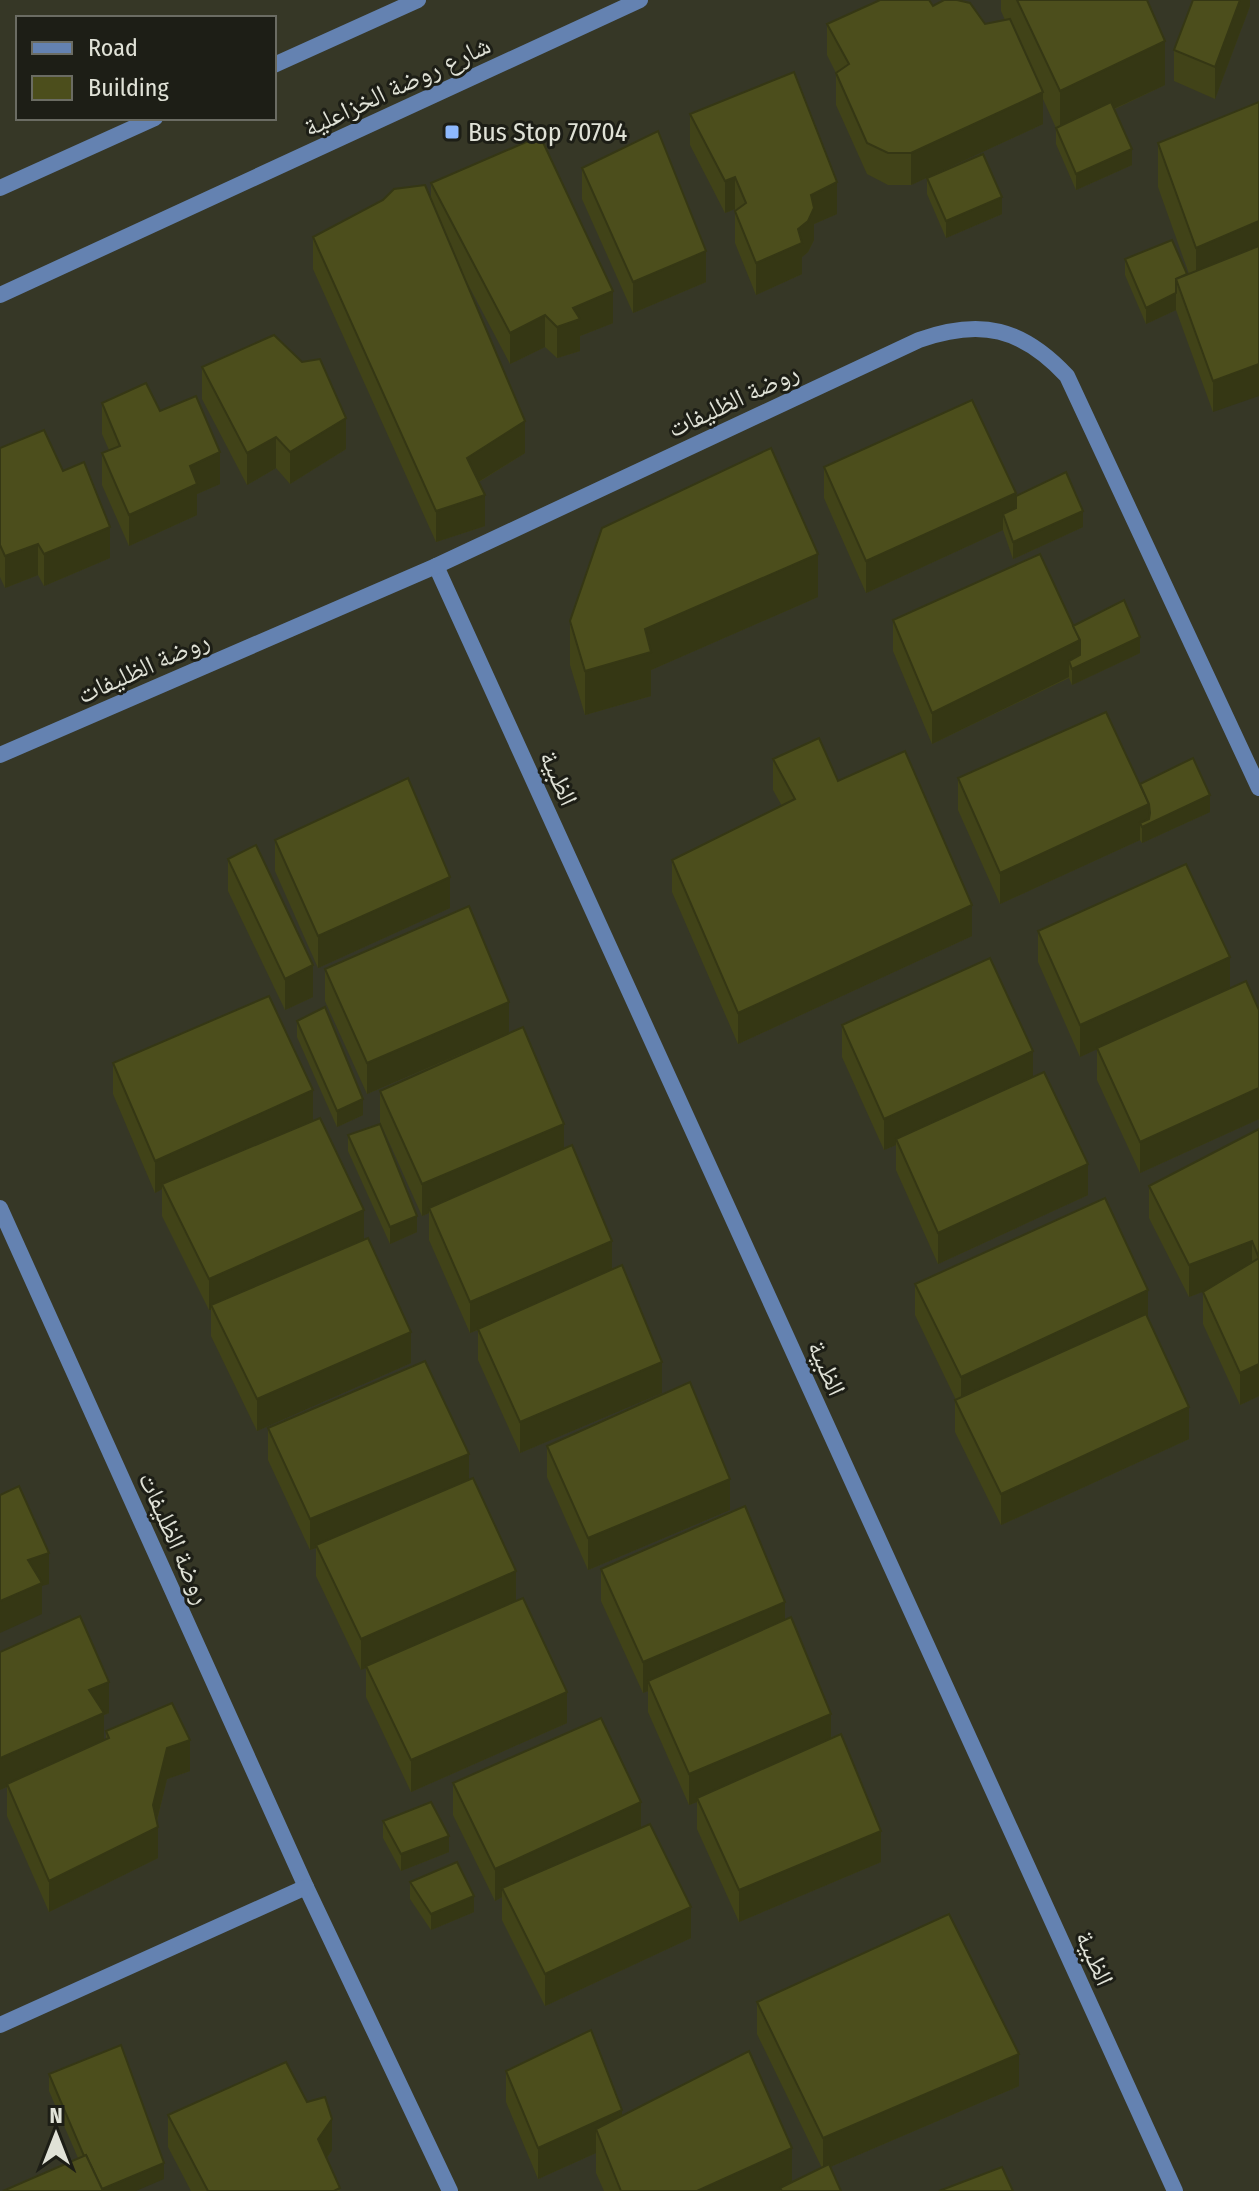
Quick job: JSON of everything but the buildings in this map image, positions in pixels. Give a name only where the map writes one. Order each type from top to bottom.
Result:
[{"type":"street","points":[[276,64],[418,0]]},
{"type":"street","name":"شارع روضة الخزاعلية","points":[[0,295],[640,0]]},
{"type":"street","points":[[0,188],[151,120]]},
{"type":"street","name":"روضة الظليفات","points":[[0,755],[436,566],[919,340],[949,329],[983,328],[1015,335],[1044,352],[1067,376],[1083,404],[1259,788]]},
{"type":"street","name":"الظبية","points":[[436,566],[1175,2191]]},
{"type":"street","name":"روضة الظليفات","points":[[0,1208],[306,1887],[450,2191]]},
{"type":"street","points":[[0,2025],[306,1887]]},
{"type":"place","name":"Bus Stop 70704","points":[[452,132]]}]
